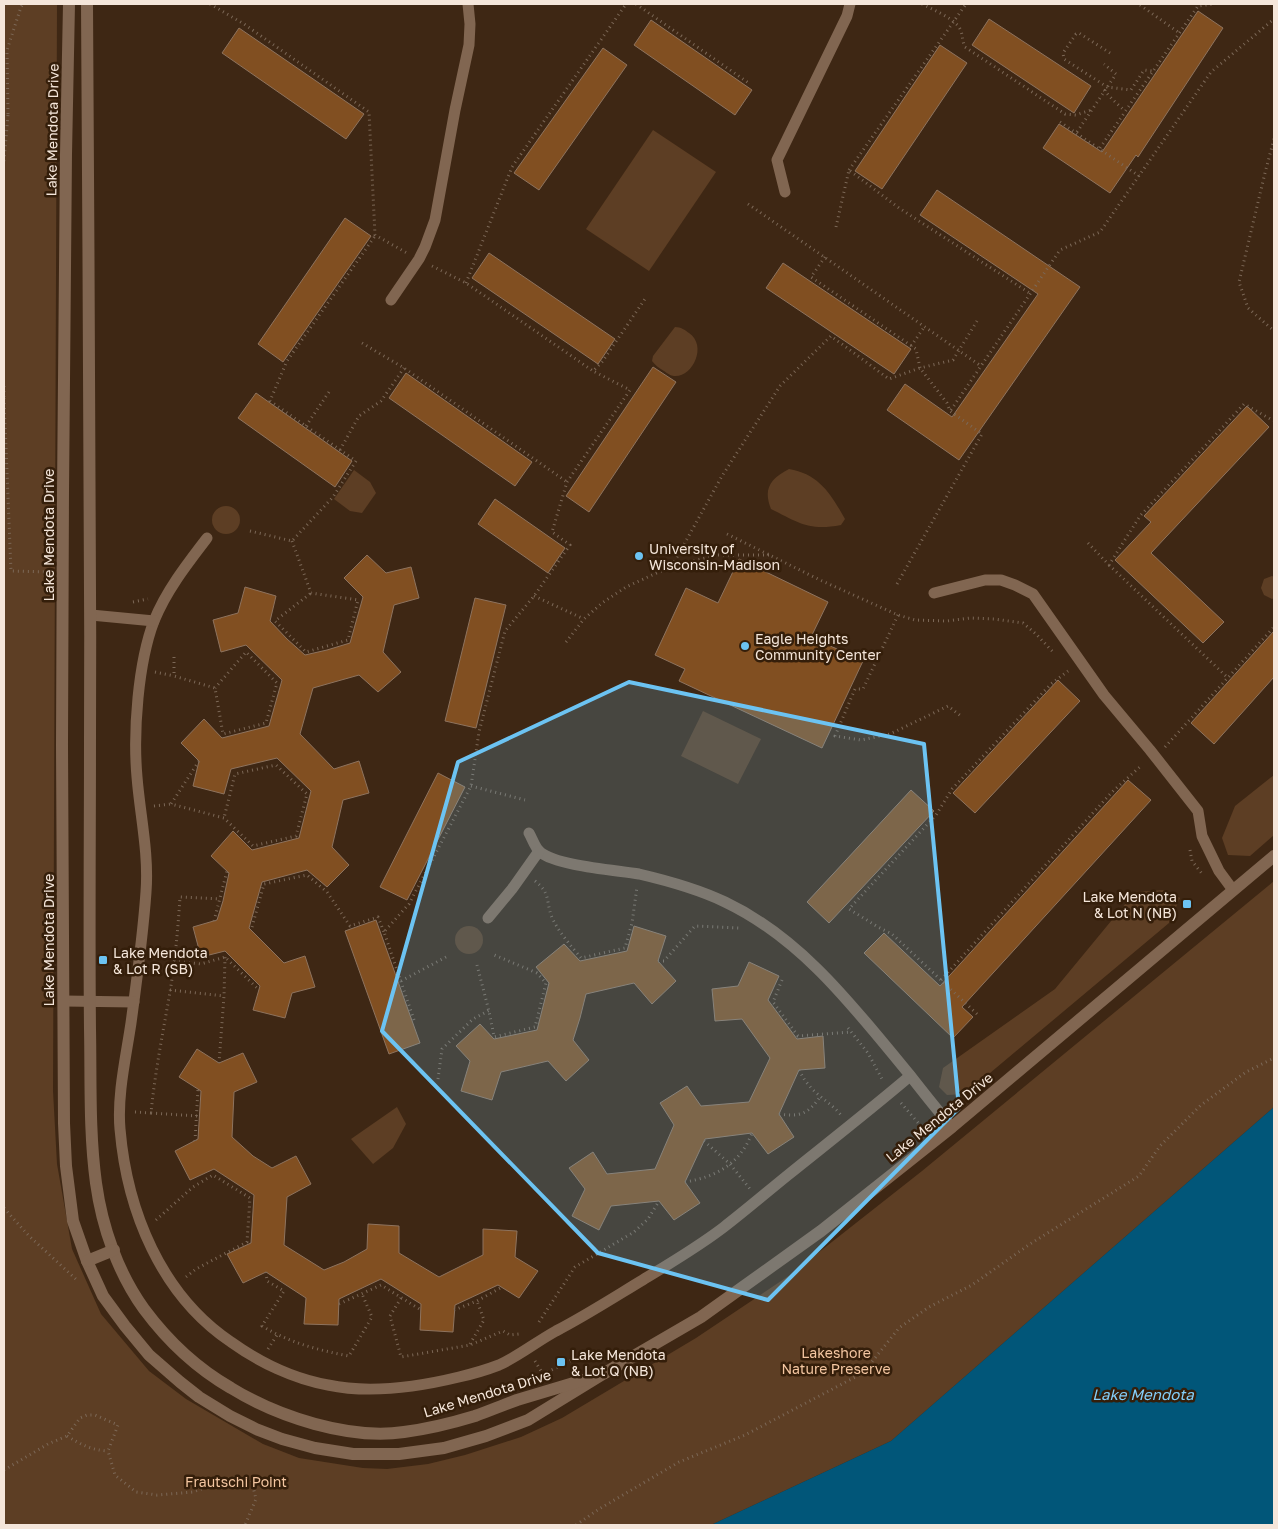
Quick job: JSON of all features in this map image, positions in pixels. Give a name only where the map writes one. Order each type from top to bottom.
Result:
[{"type":"street","name":"Lake Mendota Drive","points":[[69,4],[66,154],[62,745],[66,1166],[73,1221],[102,1296],[150,1355],[199,1397],[230,1416],[282,1439],[314,1448],[353,1454],[399,1454],[444,1448],[486,1436],[528,1420],[603,1374],[701,1318],[821,1231],[952,1127],[1274,856]]},
{"type":"street","name":"Lake Mendota Drive","points":[[87,4],[91,615],[90,1002],[92,1132],[96,1185],[105,1228],[128,1283],[145,1309],[169,1338],[201,1367],[231,1388],[267,1406],[303,1420],[341,1430],[368,1434],[400,1433],[433,1427],[473,1416],[514,1401],[603,1374]]},
{"type":"street","points":[[87,1261],[114,1250]]},
{"type":"lane","points":[[390,300],[418,259],[435,220],[469,45],[470,24],[468,4]]},
{"type":"lane","points":[[785,192],[777,160],[847,16],[850,4]]},
{"type":"lane","points":[[207,538],[168,593],[154,622],[142,669],[135,729],[136,775],[146,844],[147,887],[124,1070],[120,1126],[126,1173],[144,1232],[170,1282],[191,1308],[215,1332],[248,1354],[288,1373],[328,1385],[363,1389],[404,1387],[460,1377],[500,1364],[576,1321],[723,1228],[910,1076]]},
{"type":"lane","points":[[934,593],[985,580],[1001,580],[1033,594],[1104,695],[1198,811],[1202,836],[1219,871],[1233,890]]},
{"type":"lane","points":[[91,615],[154,622]]},
{"type":"lane","points":[[528,833],[539,851],[554,860],[639,874],[687,886],[726,902],[762,924],[790,944],[845,998],[952,1127]]},
{"type":"lane","points":[[488,918],[512,889],[539,851]]},
{"type":"lane","points":[[64,1001],[134,1002]]},
{"type":"path","points":[[4,161],[6,50],[23,4]]},
{"type":"path","points":[[466,282],[512,167],[626,4]]},
{"type":"path","points":[[636,4],[750,84]]},
{"type":"path","points":[[922,4],[954,21],[961,30],[962,41],[965,47],[1065,114],[1076,115],[1091,110]]},
{"type":"path","points":[[836,227],[849,170],[966,4]]},
{"type":"path","points":[[1100,148],[1178,32],[1198,6],[1214,4]]},
{"type":"path","points":[[1140,5],[1178,32]]},
{"type":"path","points":[[950,411],[1060,250],[1100,232],[1211,72],[1274,19]]},
{"type":"path","points":[[1110,53],[1079,33],[1076,34],[1062,53],[1064,59],[1106,88],[1112,100],[1125,111]]},
{"type":"path","points":[[1077,132],[1116,74],[1104,64]]},
{"type":"path","points":[[1106,88],[1131,90],[1144,70],[1152,71]]},
{"type":"path","points":[[1060,122],[1139,176]]},
{"type":"path","points":[[1274,139],[1264,173],[1239,282],[1248,308],[1274,331]]},
{"type":"path","points":[[849,170],[899,208],[1031,294]]},
{"type":"path","points":[[748,204],[981,366]]},
{"type":"path","points":[[292,541],[332,497],[356,461],[270,401],[287,361],[375,236]]},
{"type":"path","points":[[825,257],[811,277],[916,349],[920,368],[947,403],[950,411],[982,434],[896,584]]},
{"type":"path","points":[[672,566],[722,476],[780,386],[831,336],[889,379],[920,368],[953,360],[977,321]]},
{"type":"path","points":[[911,346],[925,326]]},
{"type":"path","points":[[362,343],[404,368],[567,482]]},
{"type":"path","points":[[340,450],[359,416],[381,401],[404,368]]},
{"type":"path","points":[[384,932],[409,904],[470,786],[479,732],[504,631],[534,596],[570,545],[552,532],[567,482],[630,390],[593,371]]},
{"type":"path","points":[[4,386],[4,398]]},
{"type":"path","points":[[306,426],[331,389]]},
{"type":"path","points":[[1110,565],[1140,516],[1244,404],[1274,421]]},
{"type":"path","points":[[250,531],[292,541]]},
{"type":"path","points":[[727,534],[820,580],[898,615],[915,620],[947,621],[970,618],[994,618],[1022,624],[1036,634],[1054,653]]},
{"type":"path","points":[[292,541],[312,593]]},
{"type":"path","points":[[1088,543],[1228,678]]},
{"type":"path","points":[[566,642],[584,619],[602,602],[626,587],[672,566],[718,555],[770,555]]},
{"type":"path","points":[[312,593],[358,600],[348,640],[306,652],[274,622],[312,593]]},
{"type":"path","points":[[534,596],[584,619]]},
{"type":"path","points":[[898,615],[863,689],[855,690],[835,736],[861,740],[890,734],[948,706],[961,716]]},
{"type":"path","points":[[1164,748],[1273,628]]},
{"type":"path","points":[[246,652],[277,683],[266,723],[223,734],[215,688],[246,652]]},
{"type":"path","points":[[174,657],[174,676],[215,688]]},
{"type":"path","points":[[978,1014],[892,934],[849,909],[936,815],[952,789],[1051,684],[1069,671],[1064,665]]},
{"type":"path","points":[[199,761],[171,804],[224,818],[253,846],[296,836],[307,794],[276,765],[236,774],[224,818]]},
{"type":"path","points":[[941,980],[1112,792],[1144,763]]},
{"type":"path","points":[[470,786],[525,800]]},
{"type":"path","points":[[1189,843],[1192,861],[1204,877]]},
{"type":"path","points":[[214,921],[227,871]]},
{"type":"path","points":[[524,872],[543,888],[548,897],[552,916],[567,941],[581,958],[625,948],[632,923],[635,902]]},
{"type":"path","points":[[252,927],[264,884],[307,874],[327,892],[350,926],[378,917],[414,1020]]},
{"type":"path","points":[[197,1116],[151,1113],[179,923],[180,897],[220,899]]},
{"type":"path","points":[[658,961],[664,962],[696,926],[746,930]]},
{"type":"path","points":[[477,965],[490,1010],[494,1037],[535,1028],[546,983],[537,973],[492,954]]},
{"type":"path","points":[[401,981],[448,956]]},
{"type":"path","points":[[174,960],[201,964],[225,957]]},
{"type":"path","points":[[225,957],[259,990]]},
{"type":"path","points":[[219,1064],[225,957]]},
{"type":"path","points":[[782,980],[773,1002],[798,1036],[851,1032]]},
{"type":"path","points":[[170,990],[224,996]]},
{"type":"path","points":[[438,1079],[442,1049],[473,1019],[490,1010]]},
{"type":"path","points":[[846,1024],[868,1053],[884,1083]]},
{"type":"path","points":[[576,1525],[599,1509],[679,1462],[745,1436],[863,1373],[899,1328],[929,1307],[972,1285],[1030,1244],[1140,1176],[1160,1146],[1200,1105],[1246,1072],[1274,1058]]},
{"type":"path","points":[[800,1070],[808,1084],[820,1097],[833,1106]]},
{"type":"path","points":[[196,1141],[198,1089]]},
{"type":"path","points":[[779,1114],[792,1116],[806,1112],[814,1106],[820,1097]]},
{"type":"path","points":[[901,1103],[920,1125],[921,1133],[915,1138]]},
{"type":"path","points":[[685,1182],[700,1180],[720,1172],[747,1146],[752,1133]]},
{"type":"path","points":[[704,1141],[730,1164],[742,1179]]},
{"type":"path","points":[[166,1210],[193,1187],[213,1175],[250,1198],[247,1242],[196,1269]]},
{"type":"path","points":[[532,1326],[539,1322],[575,1267],[634,1232],[648,1219],[659,1201]]},
{"type":"path","points":[[4,1208],[29,1236],[76,1280],[102,1296]]},
{"type":"path","points":[[266,1272],[267,1280],[284,1291],[262,1326],[277,1335],[314,1349],[349,1356],[372,1318],[362,1294]]},
{"type":"path","points":[[339,1304],[381,1285],[421,1310]]},
{"type":"path","points":[[454,1310],[477,1301],[502,1287]]},
{"type":"path","points":[[401,1298],[390,1316],[401,1357],[470,1345],[503,1330],[510,1335],[518,1335],[525,1331]]},
{"type":"path","points":[[470,1345],[484,1320],[477,1301]]},
{"type":"path","points":[[535,1360],[543,1374],[591,1351]]},
{"type":"path","points":[[4,1470],[48,1444],[67,1436],[80,1418],[87,1414],[95,1415],[118,1425],[108,1452],[115,1475],[136,1492],[157,1495],[193,1492],[232,1478],[251,1478],[256,1499],[245,1525]]},
{"type":"path","points":[[67,1436],[82,1446],[108,1452]]},
{"type":"highlighted area","points":[[629,682],[924,744],[959,1108],[768,1300],[598,1253],[382,1031],[458,762]]},
{"type":"green space","name":"Lakeshore Nature Preserve","points":[[4,4],[57,4],[53,1091],[57,1164],[72,1249],[101,1314],[149,1371],[186,1399],[263,1444],[299,1458],[363,1468],[387,1469],[428,1464],[465,1455],[521,1437],[562,1418],[696,1338],[790,1275],[922,1171],[1274,881],[1274,1107],[891,1441],[711,1525],[4,1525]]},
{"type":"green space","points":[[653,130],[716,172],[649,271],[586,229]]},
{"type":"green space","points":[[675,327],[689,333],[695,339],[697,353],[692,367],[687,372],[674,376],[660,369],[652,361],[653,356]]},
{"type":"green space","points":[[789,469],[808,475],[823,486],[835,501],[845,519],[841,525],[830,527],[812,526],[797,522],[771,509],[768,496],[770,485],[777,477]]},
{"type":"green space","points":[[354,470],[370,482],[376,493],[362,513],[350,511],[334,499]]},
{"type":"green space","points":[[226,506],[236,510],[240,520],[236,530],[226,534],[216,530],[212,520],[216,510]]},
{"type":"green space","points":[[1274,577],[1274,598],[1272,599],[1264,595],[1261,588],[1264,579]]},
{"type":"green space","points":[[703,711],[761,739],[738,784],[681,756]]},
{"type":"green space","points":[[1274,775],[1274,835],[1250,856],[1228,855],[1222,838],[1235,806]]},
{"type":"green space","points":[[1166,890],[1180,898],[1169,923],[965,1094],[947,1095],[939,1087],[943,1068],[1055,989],[1135,892]]},
{"type":"green space","points":[[469,926],[479,930],[483,940],[479,950],[469,954],[459,950],[455,940],[459,930]]},
{"type":"green space","points":[[397,1107],[406,1124],[393,1148],[373,1164],[351,1139]]},
{"type":"water","name":"Lake Mendota","points":[[1274,1107],[1274,1525],[711,1525],[891,1441]]},
{"type":"building","points":[[1198,11],[1223,28],[1138,157],[1136,155],[1110,193],[1043,148],[1059,124],[1102,152]]},
{"type":"building","points":[[989,19],[1091,86],[1074,113],[972,45]]},
{"type":"building","points":[[651,20],[752,90],[735,115],[634,45]]},
{"type":"building","points":[[239,28],[364,114],[346,139],[222,53]]},
{"type":"building","points":[[940,45],[967,63],[882,189],[855,171]]},
{"type":"building","points":[[603,48],[627,65],[539,190],[514,173]]},
{"type":"building","points":[[937,190],[1080,287],[959,460],[887,410],[905,384],[952,417],[1038,294],[920,215]]},
{"type":"building","points":[[345,218],[371,236],[283,362],[258,344]]},
{"type":"building","points":[[489,253],[615,339],[598,364],[472,278]]},
{"type":"building","points":[[783,263],[911,349],[894,374],[766,288]]},
{"type":"building","points":[[653,367],[676,382],[589,512],[566,496]]},
{"type":"building","points":[[406,373],[532,462],[515,486],[389,398]]},
{"type":"building","points":[[256,393],[352,461],[335,487],[238,418]]},
{"type":"building","points":[[1247,406],[1269,427],[1151,553],[1224,622],[1203,643],[1115,560],[1151,522],[1144,516]]},
{"type":"building","points":[[495,499],[565,548],[548,573],[478,524]]},
{"type":"building","points":[[367,555],[386,573],[411,567],[419,598],[394,605],[383,652],[401,672],[378,692],[359,675],[313,688],[300,734],[334,769],[359,761],[369,793],[343,800],[332,847],[349,865],[327,887],[307,870],[262,882],[249,928],[284,963],[305,956],[315,987],[292,993],[285,1018],[253,1010],[260,986],[225,951],[201,957],[193,927],[217,920],[223,901],[229,873],[211,856],[233,831],[252,850],[299,838],[311,791],[277,758],[231,769],[224,794],[193,786],[199,761],[181,743],[204,719],[222,738],[269,726],[282,680],[246,645],[221,652],[213,620],[238,613],[245,587],[276,596],[270,621],[305,655],[327,650],[350,643],[363,597],[344,578]]},
{"type":"building","name":"Eagle Heights Community Center","points":[[739,559],[828,602],[811,637],[863,661],[822,748],[679,681],[685,669],[655,655],[686,588],[718,603]]},
{"type":"building","points":[[475,598],[506,605],[476,728],[445,721]]},
{"type":"building","points":[[1274,631],[1274,677],[1214,744],[1191,723]]},
{"type":"building","points":[[1058,680],[1080,701],[975,813],[953,793]]},
{"type":"building","points":[[438,773],[465,787],[407,900],[380,887]]},
{"type":"building","points":[[1128,780],[1151,800],[962,1007],[973,1017],[953,1038],[864,953],[884,933],[940,986]]},
{"type":"building","points":[[911,790],[934,811],[829,923],[807,902]]},
{"type":"building","points":[[376,920],[420,1043],[389,1054],[345,931]]},
{"type":"building","points":[[634,926],[666,936],[658,961],[676,981],[652,1004],[634,983],[586,994],[573,1040],[589,1060],[566,1081],[548,1061],[501,1072],[492,1100],[461,1091],[470,1061],[456,1046],[480,1024],[494,1039],[537,1030],[549,983],[536,967],[564,944],[580,961],[627,951]]},
{"type":"building","points":[[749,962],[779,976],[768,1000],[797,1039],[823,1036],[825,1068],[799,1070],[779,1114],[794,1137],[768,1154],[752,1133],[705,1139],[685,1182],[700,1203],[674,1220],[659,1201],[611,1206],[599,1230],[572,1216],[585,1189],[569,1168],[593,1152],[607,1174],[655,1169],[674,1125],[660,1103],[687,1086],[701,1106],[749,1102],[770,1058],[742,1019],[715,1021],[712,989],[738,986]]},
{"type":"building","points":[[197,1049],[219,1063],[243,1053],[257,1082],[234,1092],[232,1137],[253,1156],[272,1168],[296,1156],[311,1184],[287,1197],[284,1245],[324,1270],[344,1262],[367,1249],[368,1224],[399,1226],[399,1253],[439,1277],[483,1255],[483,1229],[517,1231],[515,1257],[538,1271],[519,1298],[498,1285],[455,1305],[453,1332],[420,1330],[421,1304],[381,1279],[339,1299],[338,1325],[304,1324],[306,1298],[266,1272],[243,1283],[227,1254],[251,1243],[254,1195],[214,1169],[190,1180],[175,1151],[198,1139],[201,1091],[179,1077]]},
{"type":"place","name":"University of Wisconsin-Madison","points":[[639,556]]},
{"type":"place","name":"Eagle Heights Community Center","points":[[745,646]]},
{"type":"place","name":"Lake Mendota & Lot N (NB)","points":[[1187,904]]},
{"type":"place","name":"Lake Mendota & Lot R (SB)","points":[[103,960]]},
{"type":"place","name":"Lake Mendota & Lot Q (NB)","points":[[561,1362]]},
{"type":"park label","name":"Frautschi Point","points":[[236,1481]]}]
